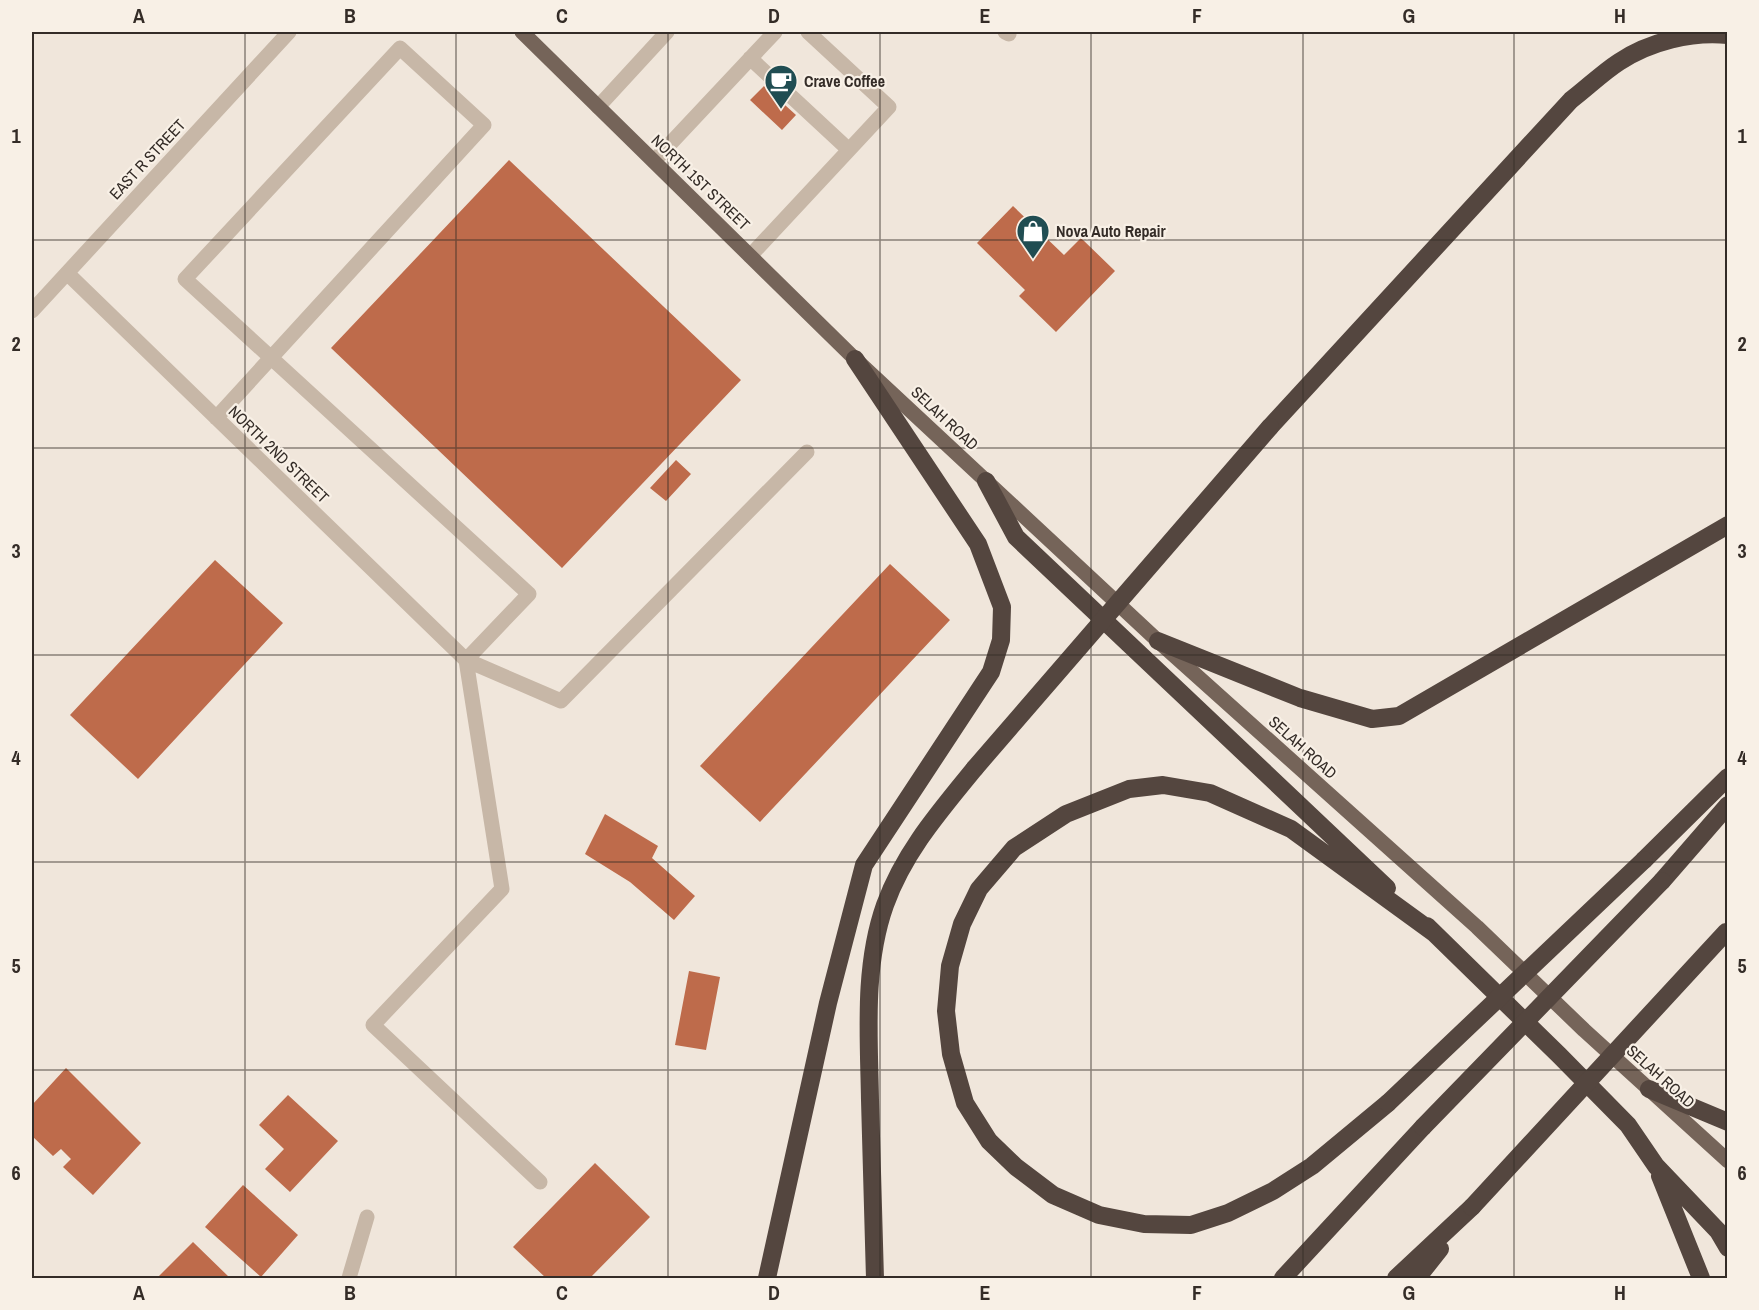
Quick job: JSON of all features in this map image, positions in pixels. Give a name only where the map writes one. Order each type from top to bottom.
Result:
[{"type":"highway","points":[[875,1278],[868,1010],[874,956],[885,906],[906,859],[935,817],[975,768],[1270,427],[1571,100],[1619,62],[1649,47],[1684,37],[1728,35]]},
{"type":"highway","points":[[767,1278],[828,1004],[864,865],[991,672],[1001,640],[1002,607],[978,544],[855,358]]},
{"type":"highway","points":[[986,481],[1016,537],[1345,847],[1559,1055],[1620,1117],[1656,1166],[1718,1231],[1728,1248]]},
{"type":"highway","points":[[1158,641],[1299,698],[1371,719],[1400,716],[1728,525]]},
{"type":"highway","points":[[1434,933],[1291,829],[1210,793],[1162,785],[1129,789],[1066,814],[1014,848],[979,889],[962,924],[950,966],[946,1011],[951,1054],[965,1103],[989,1141],[1016,1167],[1053,1195],[1098,1215],[1144,1224],[1191,1225],[1228,1213],[1273,1191],[1312,1166],[1388,1103],[1728,777]]},
{"type":"highway","points":[[1283,1278],[1423,1127],[1662,881],[1728,805]]},
{"type":"highway","points":[[1396,1278],[1472,1207],[1727,931]]},
{"type":"highway","points":[[1649,1089],[1728,1122]]},
{"type":"highway","points":[[1656,1166],[1701,1278]]},
{"type":"highway","points":[[1418,1278],[1472,1207]]},
{"type":"main road","name":"NORTH 1ST STREET","points":[[522,32],[855,358]]},
{"type":"main road","name":"SELAH ROAD","points":[[855,358],[1158,641],[1477,927],[1584,1030],[1728,1161]]},
{"type":"street","name":"EAST R STREET","points":[[32,310],[289,32]]},
{"type":"street","points":[[597,107],[667,32]]},
{"type":"street","points":[[654,161],[775,32]]},
{"type":"street","points":[[750,256],[889,107],[808,32]]},
{"type":"street","points":[[216,418],[271,359],[484,125],[400,48],[185,279],[271,359],[529,594],[466,660]]},
{"type":"street","points":[[750,58],[849,150]]},
{"type":"street","name":"NORTH 2ND STREET","points":[[67,273],[466,660]]},
{"type":"street","points":[[466,660],[561,701],[807,452]]},
{"type":"street","points":[[466,660],[502,889],[373,1025],[540,1182]]},
{"type":"street","points":[[350,1278],[367,1217]]},
{"type":"building","points":[[764,86],[796,115],[782,130],[750,100]]},
{"type":"building","points":[[509,160],[741,380],[562,568],[331,348]]},
{"type":"building","points":[[1013,206],[1064,255],[1081,238],[1115,271],[1056,332],[1019,296],[1025,290],[977,243]]},
{"type":"building","points":[[676,460],[691,474],[666,501],[650,488]]},
{"type":"building","points":[[215,560],[283,623],[138,779],[70,715]]},
{"type":"building","points":[[890,564],[950,620],[760,822],[700,766]]},
{"type":"building","points":[[605,814],[658,846],[652,858],[695,896],[674,920],[630,882],[585,854]]},
{"type":"building","points":[[689,971],[720,977],[706,1050],[675,1045]]},
{"type":"building","points":[[66,1068],[141,1143],[93,1195],[63,1167],[71,1159],[61,1149],[53,1156],[32,1136],[32,1105]]},
{"type":"building","points":[[288,1095],[338,1141],[290,1192],[265,1169],[284,1149],[259,1125]]},
{"type":"building","points":[[595,1163],[650,1217],[590,1278],[546,1278],[513,1247]]},
{"type":"building","points":[[243,1185],[298,1235],[261,1277],[205,1227]]},
{"type":"building","points":[[193,1242],[230,1278],[157,1278]]},
{"type":"place","name":"Crave Coffee","points":[[781,110]]},
{"type":"place","name":"Nova Auto Repair","points":[[1033,260]]}]
